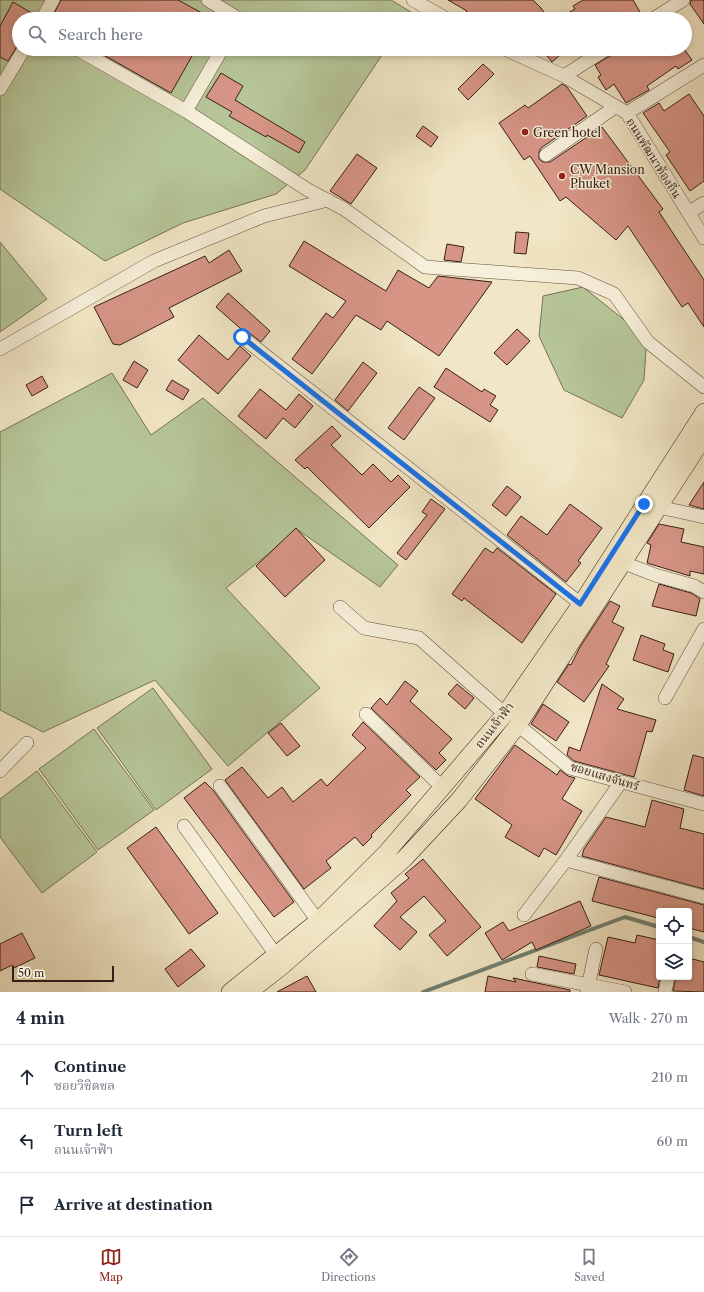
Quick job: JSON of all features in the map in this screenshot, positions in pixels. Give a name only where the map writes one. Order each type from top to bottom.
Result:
[{"type":"main road","name":"ถนนเจ้าฟ้า","points":[[230,992],[318,921],[401,837],[505,714],[580,604],[704,412]]},
{"type":"main road","name":"ถนนเจ้าฟ้า","points":[[249,992],[281,967],[404,859],[459,800],[518,725],[704,437]]},
{"type":"street","points":[[46,12],[52,0]]},
{"type":"street","points":[[208,0],[228,12]]},
{"type":"street","points":[[413,0],[434,12]]},
{"type":"street","points":[[664,12],[683,0]]},
{"type":"street","points":[[0,89],[20,56]]},
{"type":"street","points":[[89,56],[186,111],[308,190],[344,209],[425,267],[578,278],[614,294],[648,342],[704,387]]},
{"type":"street","points":[[186,111],[218,56]]},
{"type":"street","name":"ถนนพัฒนาท้องถิ่น","points":[[520,56],[564,76],[627,113],[704,238]]},
{"type":"street","points":[[564,76],[595,56]]},
{"type":"street","points":[[627,113],[704,65]]},
{"type":"street","points":[[546,155],[615,107]]},
{"type":"street","points":[[0,349],[154,260],[264,216],[328,200]]},
{"type":"street","points":[[688,213],[704,203]]},
{"type":"street","points":[[242,337],[580,604]]},
{"type":"street","points":[[659,507],[704,517]]},
{"type":"street","points":[[624,563],[655,575],[694,586],[704,592]]},
{"type":"street","points":[[340,607],[364,628],[419,638],[505,714]]},
{"type":"street","points":[[665,698],[704,629]]},
{"type":"street","points":[[366,714],[443,788]]},
{"type":"street","name":"ซอยแสงจันทร์","points":[[518,725],[570,768],[704,804]]},
{"type":"street","points":[[0,771],[27,743]]},
{"type":"street","points":[[524,915],[566,860],[621,782]]},
{"type":"street","points":[[220,786],[318,921]]},
{"type":"street","points":[[184,826],[276,955]]},
{"type":"street","points":[[566,860],[704,897]]},
{"type":"street","points":[[588,988],[596,949]]},
{"type":"street","points":[[532,974],[588,988],[625,992]]},
{"type":"street","points":[[665,992],[667,980]]},
{"type":"green space","points":[[0,0],[391,0],[411,12],[12,12],[12,56],[381,56],[305,170],[276,194],[183,223],[105,261],[0,189]]},
{"type":"green space","points":[[0,242],[47,299],[0,332]]},
{"type":"green space","points":[[583,287],[628,323],[646,349],[644,380],[622,418],[564,390],[539,336],[543,296]]},
{"type":"green space","points":[[112,373],[151,435],[203,398],[398,565],[380,587],[298,530],[226,588],[320,688],[228,766],[155,680],[43,732],[0,710],[0,432]]},
{"type":"green space","points":[[153,688],[212,769],[156,810],[97,728]]},
{"type":"green space","points":[[94,729],[154,810],[98,850],[39,769]]},
{"type":"green space","points":[[37,771],[97,852],[42,893],[0,837],[0,799]]},
{"type":"building","points":[[61,0],[178,0],[200,12],[55,12]]},
{"type":"building","points":[[448,0],[533,0],[544,12],[466,12],[467,11]]},
{"type":"building","points":[[583,0],[633,0],[640,12],[570,12],[575,9],[573,6]]},
{"type":"building","points":[[691,0],[704,0],[704,24],[690,4]]},
{"type":"building","points":[[13,2],[30,12],[12,12],[12,54],[8,61],[0,57],[0,26]]},
{"type":"building","points":[[105,56],[192,56],[171,93]]},
{"type":"building","points":[[547,56],[559,56],[552,62]]},
{"type":"building","points":[[610,56],[689,56],[692,60],[678,69],[676,66],[647,86],[649,90],[626,103],[614,84],[606,90],[598,77],[601,75],[595,65]]},
{"type":"building","points":[[483,64],[494,74],[468,100],[458,89]]},
{"type":"building","points":[[221,73],[243,86],[235,100],[305,142],[299,153],[267,135],[266,137],[229,116],[232,112],[206,97]]},
{"type":"building","points":[[562,84],[567,87],[587,116],[541,148],[539,152],[539,159],[543,162],[550,162],[602,127],[663,209],[659,212],[704,280],[704,327],[688,303],[682,307],[628,226],[616,240],[566,197],[560,201],[530,156],[524,160],[499,123],[525,105],[528,108]]},
{"type":"building","points":[[689,94],[704,116],[704,181],[690,191],[666,155],[670,152],[643,113],[659,103],[664,111]]},
{"type":"building","points":[[423,126],[438,137],[431,147],[416,136]]},
{"type":"building","points":[[357,154],[377,168],[351,204],[330,191]]},
{"type":"building","points":[[516,232],[529,233],[526,254],[514,253]]},
{"type":"building","points":[[304,241],[386,291],[398,270],[429,288],[438,276],[492,282],[439,356],[387,321],[381,330],[356,315],[312,374],[292,359],[326,313],[333,318],[346,301],[289,266]]},
{"type":"building","points":[[447,244],[464,247],[461,262],[444,260]]},
{"type":"building","points":[[229,250],[242,271],[169,308],[174,317],[120,345],[113,344],[94,307],[205,256],[209,263]]},
{"type":"building","points":[[228,293],[270,331],[261,342],[247,331],[241,329],[216,307]]},
{"type":"building","points":[[517,329],[530,341],[507,365],[494,353]]},
{"type":"building","points":[[199,335],[228,360],[240,346],[251,356],[218,394],[178,360]]},
{"type":"building","points":[[134,361],[148,370],[137,388],[123,380]]},
{"type":"building","points":[[363,362],[377,373],[348,411],[335,400]]},
{"type":"building","points":[[446,368],[482,392],[484,389],[496,396],[490,405],[498,410],[490,422],[434,387]]},
{"type":"building","points":[[42,376],[48,387],[32,396],[26,385]]},
{"type":"building","points":[[172,380],[189,390],[183,400],[166,390]]},
{"type":"building","points":[[419,387],[435,398],[404,440],[388,428]]},
{"type":"building","points":[[260,389],[286,410],[299,394],[313,406],[295,428],[283,418],[266,439],[238,416]]},
{"type":"building","points":[[332,426],[341,436],[331,445],[362,475],[373,464],[391,482],[398,475],[410,487],[369,528],[307,467],[305,469],[295,460]]},
{"type":"building","points":[[704,482],[704,509],[689,505]]},
{"type":"building","points":[[507,486],[521,497],[506,516],[492,505]]},
{"type":"building","points":[[431,499],[445,509],[406,560],[397,553],[427,515],[422,512]]},
{"type":"building","points":[[570,504],[602,528],[578,561],[581,563],[566,582],[507,535],[521,516],[547,535]]},
{"type":"building","points":[[659,524],[684,529],[681,542],[704,547],[704,574],[690,571],[690,576],[647,563],[651,545],[647,543]]},
{"type":"building","points":[[296,528],[325,560],[285,597],[256,566]]},
{"type":"building","points":[[485,548],[493,553],[497,548],[556,594],[522,643],[464,598],[462,601],[452,594]]},
{"type":"building","points":[[659,584],[691,593],[700,599],[696,616],[652,606]]},
{"type":"building","points":[[610,601],[620,606],[612,622],[624,628],[606,664],[609,666],[584,702],[557,682],[569,664],[571,665],[580,647]]},
{"type":"building","points":[[641,635],[665,644],[663,650],[674,654],[668,672],[633,660]]},
{"type":"building","points":[[405,681],[418,691],[410,701],[452,739],[439,753],[446,760],[436,770],[371,708],[380,698],[387,705]]},
{"type":"building","points":[[457,684],[474,698],[465,709],[448,694]]},
{"type":"building","points":[[602,684],[624,699],[617,709],[656,720],[652,732],[647,731],[634,777],[574,761],[567,755],[569,747],[580,751]]},
{"type":"building","points":[[543,704],[569,722],[556,741],[531,724]]},
{"type":"building","points":[[363,722],[420,777],[406,790],[411,795],[371,835],[372,837],[363,846],[355,837],[326,861],[331,868],[304,889],[225,780],[242,767],[268,798],[282,787],[293,802],[321,779],[327,786],[366,748],[352,735]]},
{"type":"building","points":[[281,723],[300,746],[287,756],[268,733]]},
{"type":"building","points":[[515,745],[557,775],[560,770],[568,776],[575,778],[562,799],[582,811],[556,855],[544,848],[539,857],[505,837],[512,825],[475,799]]},
{"type":"building","points":[[693,755],[704,758],[704,796],[684,790]]},
{"type":"building","points":[[205,782],[213,790],[294,902],[274,917],[184,798]]},
{"type":"building","points":[[652,800],[684,809],[680,828],[704,834],[704,889],[582,856],[584,849],[606,817],[645,827]]},
{"type":"building","points":[[156,827],[218,913],[189,934],[127,848]]},
{"type":"building","points":[[423,859],[481,927],[447,956],[429,935],[446,921],[424,896],[400,917],[417,932],[400,950],[374,926],[397,901],[391,893],[409,878],[405,874]]},
{"type":"building","points":[[599,877],[704,905],[704,932],[692,929],[692,908],[656,908],[656,917],[592,901]]},
{"type":"building","points":[[580,901],[591,926],[536,950],[532,942],[502,960],[485,933],[503,922],[509,931]]},
{"type":"building","points":[[22,933],[35,958],[14,968],[12,965],[0,971],[0,944]]},
{"type":"building","points":[[637,935],[656,939],[656,980],[659,980],[658,988],[599,975],[608,937],[635,943]]},
{"type":"building","points":[[191,949],[205,966],[178,987],[165,969]]},
{"type":"building","points":[[539,956],[576,964],[574,974],[537,967]]},
{"type":"building","points":[[692,959],[704,962],[704,992],[673,991],[675,980],[692,980]]},
{"type":"building","points":[[307,976],[316,992],[277,992]]},
{"type":"building","points":[[488,976],[516,982],[513,978],[570,990],[570,992],[485,992]]},
{"type":"waterway","points":[[423,992],[625,917],[656,926]]},
{"type":"waterway","points":[[692,938],[704,942]]},
{"type":"place","name":"Green hotel","points":[[525,132]]},
{"type":"place","name":"CW Mansion Phuket","points":[[562,176]]},
{"type":"route","points":[[242,337],[580,604],[644,504]]}]
